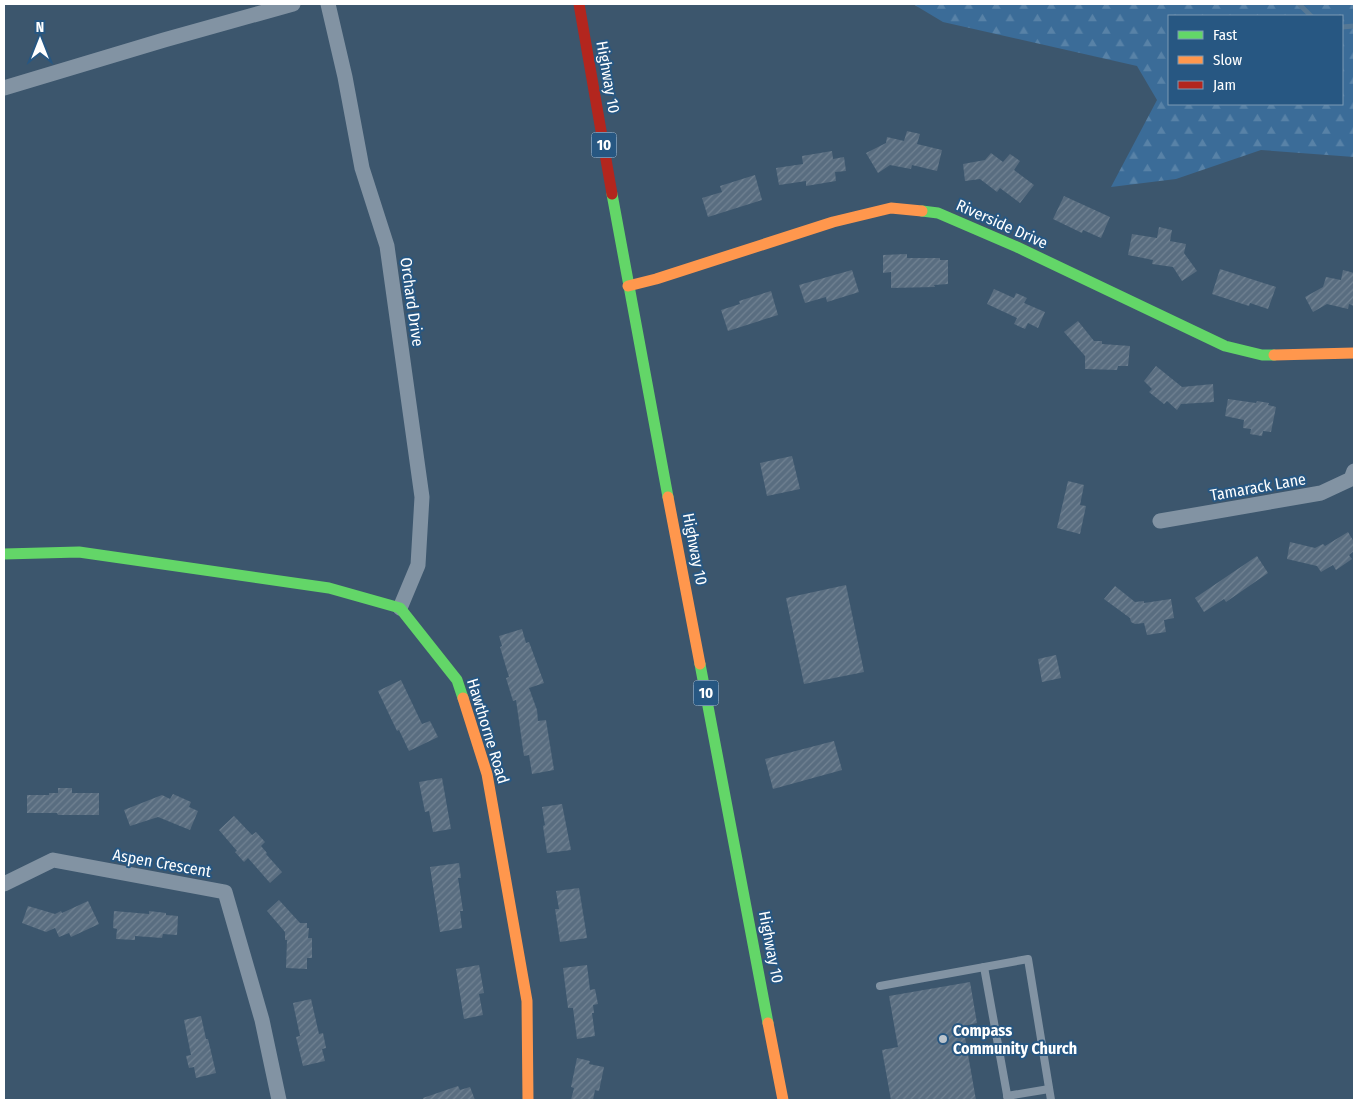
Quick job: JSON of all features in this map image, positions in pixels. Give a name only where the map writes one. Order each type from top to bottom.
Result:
[{"type":"main road","name":"Highway 10","points":[[579,4],[628,286],[783,1100]]},
{"type":"main road","name":"Riverside Drive","points":[[628,286],[656,279],[833,222],[891,208],[938,213],[1017,247],[1225,346],[1262,355],[1354,353]]},
{"type":"main road","points":[[4,554],[79,552],[329,588],[400,608]]},
{"type":"main road","name":"Hawthorne Road","points":[[400,608],[457,680],[487,774],[527,1001],[528,1100]]},
{"type":"street","points":[[4,88],[164,40],[294,4]]},
{"type":"street","name":"Orchard Drive","points":[[328,4],[345,76],[362,168],[386,246],[422,497],[418,565],[400,608]]},
{"type":"street","name":"Tamarack Lane","points":[[1160,521],[1321,494],[1351,479],[1354,472]]},
{"type":"street","name":"Aspen Crescent","points":[[4,884],[53,860],[226,892],[262,1020],[278,1100]]},
{"type":"lane","points":[[880,986],[1028,959],[1051,1100]]},
{"type":"lane","points":[[984,967],[1008,1098],[1049,1089]]},
{"type":"green space","points":[[913,4],[1354,4],[1354,157],[1261,150],[1176,179],[1111,187],[1157,100],[1137,66],[943,22]]},
{"type":"building","points":[[907,131],[920,134],[917,144],[942,150],[937,171],[912,165],[911,169],[890,165],[878,173],[866,153],[886,143],[887,137],[904,141]]},
{"type":"building","points":[[832,151],[833,159],[844,157],[846,171],[835,172],[836,181],[806,186],[806,181],[779,185],[776,168],[803,164],[802,156]]},
{"type":"building","points":[[991,153],[1003,162],[1010,154],[1020,161],[1014,170],[1034,185],[1020,203],[1000,188],[997,192],[980,179],[965,181],[963,164],[985,160]]},
{"type":"building","points":[[755,175],[762,200],[708,217],[702,198],[722,192],[720,186]]},
{"type":"building","points":[[1064,196],[1110,217],[1101,238],[1083,230],[1082,233],[1053,219]]},
{"type":"building","points":[[1159,227],[1172,230],[1170,241],[1186,244],[1184,253],[1197,271],[1182,281],[1173,267],[1152,264],[1153,260],[1128,255],[1132,234],[1157,238]]},
{"type":"building","points":[[907,254],[907,258],[940,258],[940,260],[948,260],[948,284],[934,285],[935,287],[891,288],[891,272],[883,273],[883,255]]},
{"type":"building","points":[[1220,269],[1276,287],[1268,309],[1250,303],[1249,306],[1212,294]]},
{"type":"building","points":[[852,270],[859,292],[827,302],[826,297],[805,303],[799,285]]},
{"type":"building","points":[[1343,270],[1354,273],[1354,306],[1349,304],[1348,309],[1327,304],[1313,312],[1305,297],[1323,287],[1326,277],[1341,280]]},
{"type":"building","points":[[994,289],[1014,298],[1016,293],[1027,298],[1024,303],[1045,312],[1038,328],[1028,323],[1025,329],[1014,324],[1017,318],[987,304]]},
{"type":"building","points":[[771,291],[778,315],[728,331],[721,310],[740,304],[739,301]]},
{"type":"building","points":[[1078,321],[1094,341],[1102,341],[1102,344],[1130,346],[1128,366],[1118,366],[1117,370],[1085,369],[1085,356],[1064,332]]},
{"type":"building","points":[[1156,366],[1182,387],[1213,384],[1214,402],[1181,404],[1177,410],[1167,401],[1164,404],[1149,392],[1152,389],[1144,381]]},
{"type":"building","points":[[1228,399],[1269,403],[1268,405],[1276,407],[1271,432],[1263,431],[1262,436],[1250,434],[1251,429],[1243,428],[1244,420],[1225,416]]},
{"type":"building","points":[[792,456],[800,489],[767,496],[760,463]]},
{"type":"building","points":[[1068,481],[1084,485],[1080,505],[1086,506],[1080,534],[1057,528]]},
{"type":"building","points":[[1348,532],[1354,542],[1354,551],[1349,555],[1352,559],[1336,570],[1333,565],[1321,572],[1317,566],[1287,559],[1290,542],[1315,548],[1323,544],[1325,546]]},
{"type":"building","points":[[1257,556],[1268,573],[1226,602],[1224,599],[1204,612],[1195,598]]},
{"type":"building","points":[[846,585],[864,672],[804,684],[786,598]]},
{"type":"building","points":[[1115,586],[1135,602],[1144,601],[1144,603],[1171,599],[1174,618],[1164,620],[1166,632],[1147,635],[1144,623],[1135,624],[1131,622],[1130,618],[1104,599]]},
{"type":"building","points":[[522,629],[526,643],[529,642],[544,683],[529,688],[537,710],[538,721],[546,720],[554,770],[532,774],[529,755],[524,756],[516,700],[513,701],[506,678],[509,677],[500,647],[502,646],[499,636]]},
{"type":"building","points":[[1056,655],[1061,678],[1042,682],[1038,659]]},
{"type":"building","points":[[401,680],[422,724],[430,721],[438,737],[409,751],[378,691]]},
{"type":"building","points":[[834,741],[842,770],[773,789],[765,759]]},
{"type":"building","points":[[442,778],[451,829],[433,832],[429,811],[425,812],[419,782]]},
{"type":"building","points":[[58,788],[72,788],[72,793],[99,793],[99,815],[27,813],[27,795],[58,793]]},
{"type":"building","points":[[173,794],[191,802],[189,807],[198,811],[190,830],[158,817],[130,826],[124,810],[162,795],[170,799]]},
{"type":"building","points":[[562,804],[571,850],[547,853],[542,807]]},
{"type":"building","points":[[234,816],[252,835],[256,832],[265,842],[261,846],[282,872],[270,883],[248,858],[244,862],[219,830]]},
{"type":"building","points":[[459,863],[461,878],[458,878],[463,911],[460,911],[462,928],[440,932],[430,867]]},
{"type":"building","points":[[579,888],[587,938],[560,942],[555,909],[559,909],[556,891]]},
{"type":"building","points":[[279,900],[300,923],[307,923],[307,928],[309,928],[308,938],[312,938],[312,958],[307,958],[307,969],[286,968],[287,940],[285,940],[285,932],[267,911]]},
{"type":"building","points":[[88,901],[99,924],[71,937],[69,933],[59,937],[55,928],[46,932],[22,923],[28,906],[55,914],[61,911],[62,913]]},
{"type":"building","points":[[114,911],[149,914],[149,911],[178,916],[177,935],[163,934],[162,938],[135,936],[135,940],[116,939],[117,929],[113,928]]},
{"type":"building","points":[[479,965],[484,993],[479,994],[483,1015],[464,1019],[456,969]]},
{"type":"building","points":[[587,965],[590,990],[595,989],[598,1004],[593,1005],[594,1013],[592,1013],[595,1036],[577,1039],[573,1008],[568,1008],[563,968]]},
{"type":"building","name":"Compass Community Church","points":[[970,982],[977,1023],[963,1026],[976,1100],[891,1100],[882,1050],[898,1047],[889,996]]},
{"type":"building","points":[[311,999],[319,1034],[323,1033],[326,1048],[322,1049],[325,1061],[303,1066],[296,1037],[300,1036],[293,1003]]},
{"type":"building","points":[[201,1016],[216,1073],[196,1078],[194,1067],[189,1068],[186,1056],[191,1055],[184,1020]]},
{"type":"building","points":[[577,1058],[590,1061],[589,1064],[604,1067],[599,1091],[595,1090],[593,1100],[571,1100],[574,1088],[571,1087]]},
{"type":"building","points":[[458,1086],[460,1090],[470,1087],[475,1100],[424,1100],[423,1098]]},
{"type":"waterway","points":[[1299,4],[1310,15]]},
{"type":"waterway","points":[[1343,27],[1354,26]]},
{"type":"traffic: fast","points":[[612,194],[668,497]]},
{"type":"traffic: fast","points":[[922,211],[938,213],[1017,247],[1225,346],[1262,355],[1274,355]]},
{"type":"traffic: fast","points":[[4,554],[79,552],[329,588],[400,608],[457,680],[463,698]]},
{"type":"traffic: fast","points":[[700,664],[768,1023]]},
{"type":"traffic: slow","points":[[628,286],[656,279],[833,222],[891,208],[922,211]]},
{"type":"traffic: slow","points":[[1274,355],[1354,353]]},
{"type":"traffic: slow","points":[[668,497],[700,664]]},
{"type":"traffic: slow","points":[[463,698],[487,774],[527,1001],[528,1100]]},
{"type":"traffic: slow","points":[[768,1023],[783,1100]]},
{"type":"traffic: jam","points":[[579,4],[612,194]]},
{"type":"place","name":"Compass Community Church","points":[[943,1039]]}]
